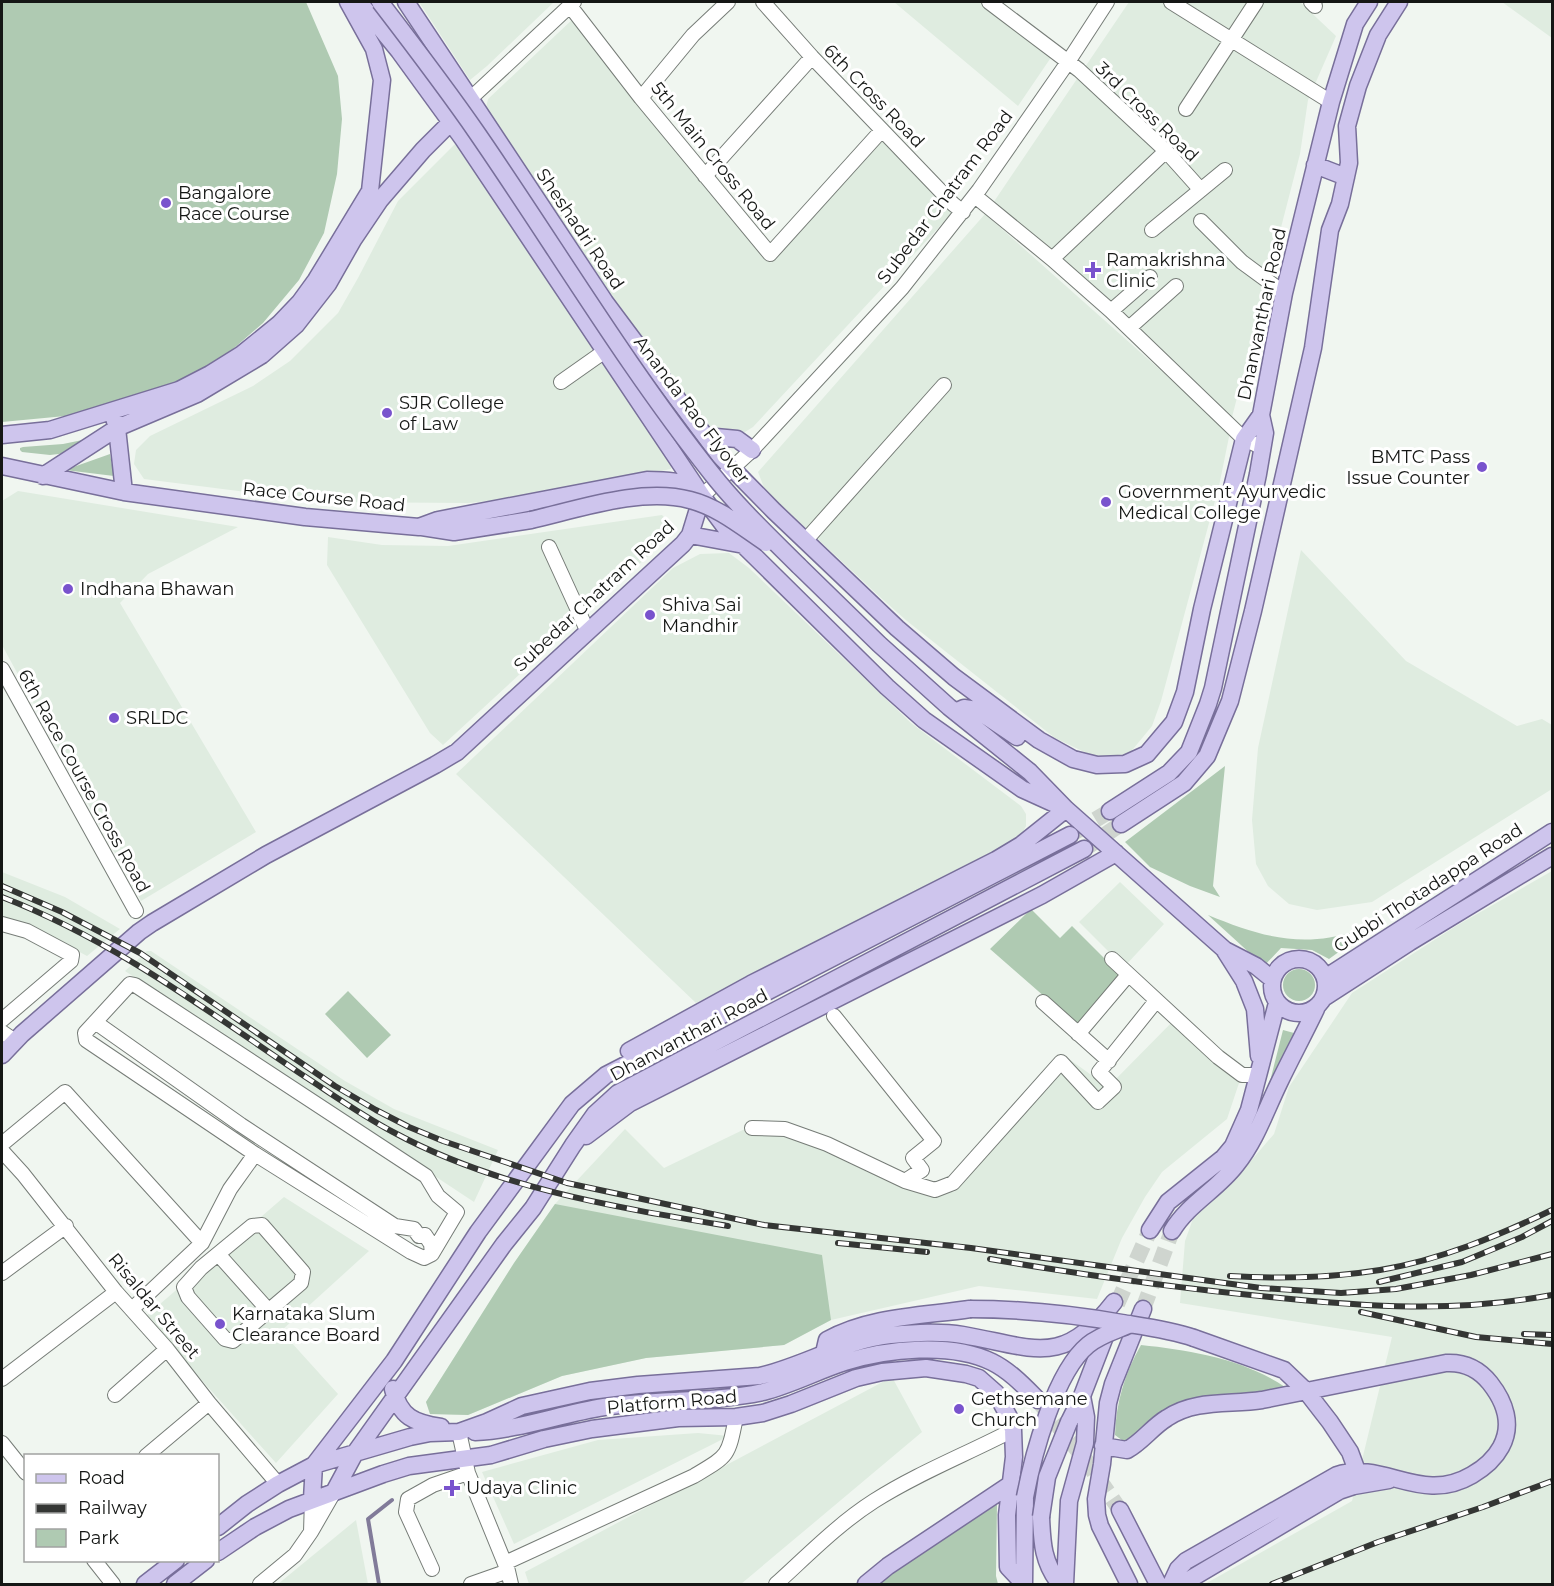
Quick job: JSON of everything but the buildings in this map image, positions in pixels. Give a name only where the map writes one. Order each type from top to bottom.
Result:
[{"type":"main road","points":[[43,476],[117,428],[197,394],[262,356],[296,325],[328,284],[375,196],[382,80],[374,49],[348,2]]},
{"type":"main road","points":[[359,2],[399,51],[448,120],[725,527],[887,687],[924,720],[1022,789],[1071,814],[1225,950],[1257,966],[1272,979]]},
{"type":"main road","name":"Ananda Rao Flyover","points":[[380,2],[477,133],[589,302],[683,435],[734,500],[879,644],[955,712],[1030,772],[1071,814]]},
{"type":"main road","name":"Sheshadri Road","points":[[406,2],[605,302],[720,456],[897,628],[954,677],[1039,740],[1073,759]]},
{"type":"main road","name":"Dhanvanthari Road","points":[[1110,811],[1170,773],[1189,752],[1213,688],[1263,448],[1265,433],[1261,415],[1284,293],[1331,102],[1355,24],[1369,2]]},
{"type":"main road","points":[[1121,824],[1185,783],[1207,756],[1230,701],[1253,611],[1312,348],[1330,230],[1346,176],[1347,126],[1358,87],[1378,35],[1399,2]]},
{"type":"main road","points":[[4,440],[50,430],[179,390],[242,354],[279,324],[300,302],[375,196],[423,150],[448,120],[470,99]]},
{"type":"main road","points":[[1315,165],[1346,176]]},
{"type":"main road","points":[[111,412],[117,428],[124,492]]},
{"type":"main road","points":[[955,712],[964,708],[977,710],[1046,757],[1061,760],[1073,759],[1097,765],[1125,764],[1147,754],[1174,722],[1185,692],[1202,609],[1244,440],[1261,415]]},
{"type":"main road","points":[[705,436],[737,439],[752,450]]},
{"type":"main road","name":"Race Course Road","points":[[2,466],[124,492],[305,517],[419,527],[438,520],[647,480],[684,483],[702,496]]},
{"type":"main road","points":[[419,527],[454,532],[531,520],[633,497],[651,495],[674,497],[690,500],[716,510],[799,566]]},
{"type":"main road","name":"Subedar Chatram Road","points":[[2,1055],[8,1036],[152,923],[266,855],[457,752],[683,544],[690,535],[702,496]]},
{"type":"main road","points":[[690,535],[744,545]]},
{"type":"main road","points":[[606,1075],[626,1052],[751,984],[996,860],[1071,814]]},
{"type":"main road","name":"Gubbi Thotadappa Road","points":[[1325,978],[1552,832]]},
{"type":"main road","name":"Dhanvanthari Road","points":[[315,1465],[394,1361],[478,1232],[572,1104],[606,1075],[1070,835]]},
{"type":"main road","name":"Dhanvanthari Road","points":[[334,1492],[355,1453],[532,1208],[595,1114],[618,1093],[1084,849]]},
{"type":"main road","points":[[573,1145],[630,1103],[1042,895],[1116,853]]},
{"type":"main road","name":"Gubbi Thotadappa Road","points":[[1321,1003],[1410,942],[1552,856]]},
{"type":"main road","points":[[1225,950],[1244,981],[1256,1009],[1257,1078]]},
{"type":"main road","points":[[1172,1231],[1179,1219],[1236,1166],[1261,1126],[1278,1084],[1321,1003],[1327,990],[1322,972],[1310,961],[1291,960],[1283,964],[1272,979],[1271,987],[1277,1003],[1283,1009],[1299,1014],[1321,1003]]},
{"type":"main road","points":[[1150,1230],[1168,1202],[1210,1169],[1233,1146],[1249,1110],[1277,1003]]},
{"type":"main road","points":[[394,1361],[392,1375],[395,1399],[403,1412],[420,1424],[444,1427],[459,1432],[488,1422],[522,1406],[615,1387],[760,1376],[824,1353],[888,1335],[927,1332],[966,1336],[1015,1347],[1063,1346],[1093,1326],[1115,1303],[1082,1396],[1047,1477],[1041,1517],[1042,1545],[1050,1572],[1060,1584]]},
{"type":"main road","points":[[824,1353],[827,1340],[844,1332],[881,1321],[970,1309],[1042,1311],[1173,1331],[1284,1371],[1306,1391],[1350,1452],[1356,1479]]},
{"type":"main road","points":[[1129,1584],[1104,1536],[1097,1515],[1096,1499],[1108,1403],[1113,1384],[1143,1309]]},
{"type":"main road","points":[[1024,1584],[1025,1497],[1036,1452],[1059,1386],[1070,1365],[1088,1345],[1130,1324]]},
{"type":"main road","points":[[219,1526],[278,1484],[315,1465],[410,1437],[430,1433],[500,1431],[576,1413],[631,1404],[717,1398],[763,1392],[842,1363],[884,1353],[958,1352],[977,1356],[1009,1372],[1038,1400]]},
{"type":"main road","points":[[1103,1446],[1127,1450],[1168,1417],[1186,1409],[1224,1402],[1241,1403],[1262,1400],[1446,1363],[1467,1365],[1477,1370],[1500,1396],[1508,1422],[1504,1441],[1487,1466],[1468,1478],[1436,1487],[1393,1479],[1356,1479],[1337,1475],[1186,1561],[1178,1569],[1171,1584]]},
{"type":"main road","name":"Platform Road","points":[[219,1551],[255,1527],[312,1499],[409,1467],[466,1466],[491,1455],[544,1439],[592,1428],[678,1418],[736,1417],[763,1413],[864,1376],[926,1368],[979,1378],[988,1384],[1004,1406],[1013,1430],[1014,1457],[1007,1515],[1008,1567],[1024,1584]]},
{"type":"main road","points":[[1065,1584],[1069,1501],[1085,1443],[1086,1417],[1082,1396]]},
{"type":"main road","points":[[312,1499],[315,1465]]},
{"type":"main road","points":[[1182,1584],[1356,1479]]},
{"type":"main road","points":[[866,1584],[888,1566],[1011,1484]]},
{"type":"main road","points":[[1120,1510],[1158,1584]]},
{"type":"main road","points":[[145,1584],[173,1562]]},
{"type":"main road","points":[[175,1584],[203,1562]]},
{"type":"street","points":[[641,98],[693,35],[728,2]]},
{"type":"street","name":"6th Cross Road","points":[[763,2],[812,57],[963,212]]},
{"type":"street","name":"3rd Cross Road","points":[[989,2],[1068,62],[1166,151],[1200,189]]},
{"type":"street","name":"Subedar Chatram Road","points":[[702,496],[752,450],[902,288],[975,196],[1107,2]]},
{"type":"street","points":[[1171,2],[1331,102]]},
{"type":"street","points":[[1186,109],[1256,2]]},
{"type":"street","points":[[470,99],[572,4]]},
{"type":"street","name":"5th Main Cross Road","points":[[572,4],[641,98],[770,254],[882,130]]},
{"type":"street","points":[[705,176],[812,57]]},
{"type":"street","points":[[1052,259],[1166,151]]},
{"type":"street","points":[[1152,230],[1225,170]]},
{"type":"street","points":[[975,196],[1111,310],[1244,440],[1263,448]]},
{"type":"street","points":[[1201,221],[1242,262],[1284,293]]},
{"type":"street","points":[[1111,310],[1150,278]]},
{"type":"street","points":[[1129,328],[1176,286]]},
{"type":"street","points":[[561,382],[605,351]]},
{"type":"street","points":[[805,541],[944,384]]},
{"type":"street","points":[[549,547],[587,630]]},
{"type":"street","name":"6th Race Course Cross Road","points":[[2,669],[136,912]]},
{"type":"street","points":[[2,924],[27,931],[72,955],[71,961],[2,1020]]},
{"type":"street","points":[[1112,958],[1218,1058],[1242,1076],[1257,1078]]},
{"type":"street","points":[[1078,1034],[1128,975]]},
{"type":"street","points":[[130,984],[135,985],[262,1070],[415,1167],[426,1176],[438,1196],[457,1212],[432,1254],[424,1258],[255,1154],[86,1040],[85,1033],[130,984]]},
{"type":"street","points":[[752,1128],[785,1129],[827,1144],[905,1180],[934,1190],[953,1183],[1061,1062],[1098,1102],[1114,1087],[1099,1072],[1156,1001]]},
{"type":"street","points":[[1043,1002],[1109,1061]]},
{"type":"street","points":[[834,1016],[934,1141],[913,1158],[922,1170],[905,1180]]},
{"type":"street","points":[[95,1022],[242,1125],[395,1226],[414,1229],[419,1236],[425,1235],[431,1244],[432,1254]]},
{"type":"street","points":[[2,1144],[65,1092],[202,1243]]},
{"type":"street","name":"Risaldar Street","points":[[2,1151],[66,1226],[116,1292],[167,1349],[209,1403],[278,1484]]},
{"type":"street","points":[[132,1309],[202,1243],[230,1189],[255,1154]]},
{"type":"street","points":[[262,1225],[303,1272],[301,1283],[233,1341],[225,1339],[188,1297],[184,1287],[218,1254],[252,1226],[262,1225]]},
{"type":"street","points":[[2,1273],[66,1226]]},
{"type":"street","points":[[218,1254],[269,1311]]},
{"type":"street","points":[[189,1255],[201,1268]]},
{"type":"street","points":[[2,1379],[116,1292]]},
{"type":"street","points":[[115,1395],[167,1349]]},
{"type":"street","points":[[147,1454],[209,1403]]},
{"type":"street","points":[[471,1584],[508,1573],[694,1476],[727,1454],[736,1417]]},
{"type":"street","points":[[776,1584],[844,1523],[872,1502],[901,1485],[1013,1430]]},
{"type":"street","points":[[459,1432],[466,1466],[508,1573]]},
{"type":"street","points":[[2,1443],[24,1470]]},
{"type":"street","points":[[432,1569],[406,1512],[408,1499],[466,1466]]},
{"type":"street","points":[[260,1584],[295,1554],[311,1532],[334,1492]]},
{"type":"street","points":[[311,1532],[312,1499]]},
{"type":"street","points":[[96,1562],[112,1584]]},
{"type":"shaded area","points":[[419,2],[554,2],[470,80]]},
{"type":"shaded area","points":[[894,2],[984,2],[1052,56],[1018,106]]},
{"type":"shaded area","points":[[1129,2],[1300,2],[1336,36],[1308,100],[1300,154],[1231,421],[991,206]]},
{"type":"shaded area","points":[[1502,2],[1552,2],[1552,38]]},
{"type":"shaded area","points":[[575,17],[771,263],[885,138],[955,210],[753,427],[740,435],[704,428],[485,112],[488,99]]},
{"type":"shaded area","points":[[455,144],[670,456],[671,469],[532,497],[468,503],[326,502],[144,479],[134,464],[136,450],[150,436],[253,386],[290,361],[338,313],[398,201]]},
{"type":"shaded area","name":"Government Ayurvedic Medical College","points":[[985,214],[1230,432],[1219,486],[1161,701],[1152,726],[1129,754],[1095,757],[1055,738],[880,597],[765,490],[758,472]]},
{"type":"shaded area","name":"SRLDC","points":[[18,491],[238,527],[148,574],[120,603],[256,832],[141,901],[2,645],[2,501]]},
{"type":"shaded area","points":[[662,515],[675,529],[443,745],[430,733],[327,565],[328,537],[382,545],[448,546]]},
{"type":"shaded area","points":[[1301,550],[1406,661],[1517,726],[1542,719],[1552,725],[1552,789],[1372,902],[1317,910],[1289,904],[1268,886],[1256,864],[1252,820],[1258,748]]},
{"type":"shaded area","points":[[729,553],[749,568],[911,723],[1021,806],[1026,814],[1026,826],[1020,837],[999,852],[696,1003],[456,774],[673,568],[700,554]]},
{"type":"shaded area","points":[[1552,871],[1552,1584],[1205,1584],[1352,1501],[1392,1337],[1180,1303],[1185,1241],[1194,1216],[1231,1184],[1274,1134],[1289,1087],[1352,993],[1456,926]]},
{"type":"shaded area","points":[[2,872],[65,897],[120,929],[87,956],[43,932],[2,917]]},
{"type":"shaded area","points":[[1120,882],[1164,924],[1124,967],[1079,922]]},
{"type":"shaded area","points":[[147,951],[151,951],[345,1081],[394,1109],[498,1150],[474,1202],[125,971]]},
{"type":"shaded area","points":[[1179,1015],[1244,1068],[1227,1119],[1162,1172],[1145,1197],[1122,1238],[1097,1299],[979,1286],[831,1320],[784,1345],[646,1358],[562,1376],[468,1415],[430,1414],[426,1402],[514,1263],[555,1204],[625,1129],[664,1168],[749,1127],[866,1161],[944,1191],[954,1192],[1069,1059],[1108,1087]]},
{"type":"shaded area","name":"Karnataka Slum Clearance Board","points":[[284,1197],[369,1251],[281,1331],[338,1394],[276,1463],[145,1317]]},
{"type":"shaded area","points":[[892,1377],[922,1432],[741,1584],[529,1584],[525,1572]]},
{"type":"shaded area","points":[[698,1433],[729,1436],[514,1544],[482,1472],[598,1440]]},
{"type":"shaded area","points":[[356,1520],[368,1584],[278,1584]]},
{"type":"green space","name":"Bangalore Race Course","points":[[2,2],[306,2],[338,76],[342,119],[337,174],[324,233],[299,280],[263,323],[218,362],[146,398],[76,415],[2,422]]},
{"type":"green space","points":[[97,437],[67,453],[50,455],[20,450],[23,447],[63,444]]},
{"type":"green space","points":[[110,454],[114,476],[65,470]]},
{"type":"green space","points":[[1225,766],[1213,886],[1220,897],[1150,867],[1125,842]]},
{"type":"green space","points":[[1031,909],[1060,938],[1072,926],[1120,974],[1077,1025],[990,949]]},
{"type":"green space","points":[[1208,915],[1245,929],[1280,938],[1317,939],[1356,931],[1359,934],[1358,938],[1329,959],[1312,950],[1281,948],[1264,966]]},
{"type":"green space","points":[[1299,969],[1311,973],[1315,985],[1311,997],[1299,1001],[1287,997],[1283,985],[1287,973]]},
{"type":"green space","points":[[348,991],[391,1035],[367,1058],[325,1014]]},
{"type":"green space","points":[[1283,1030],[1294,1033],[1268,1089]]},
{"type":"green space","points":[[555,1204],[822,1255],[831,1320],[784,1345],[646,1358],[562,1376],[468,1415],[430,1414],[426,1402],[514,1263]]},
{"type":"green space","points":[[1141,1345],[1216,1357],[1252,1369],[1285,1387],[1242,1397],[1224,1394],[1186,1401],[1165,1410],[1147,1422],[1130,1439],[1123,1441],[1115,1435],[1119,1399],[1130,1366]]},
{"type":"green space","points":[[997,1504],[996,1576],[998,1584],[874,1584]]},
{"type":"waterway","points":[[379,1584],[368,1519],[392,1500]]},
{"type":"tunnel","points":[[1075,832],[1110,811]]},
{"type":"tunnel","points":[[1084,849],[1121,824]]},
{"type":"tunnel","points":[[1117,1304],[1150,1230]]},
{"type":"tunnel","points":[[1143,1309],[1172,1231]]},
{"type":"tunnel","points":[[1040,1403],[1087,1462],[1120,1510]]},
{"type":"railway","points":[[2,886],[62,912],[140,953],[335,1086],[376,1110],[443,1141],[567,1183],[764,1225],[971,1248],[1261,1288],[1341,1293],[1396,1289],[1471,1275],[1552,1254]]},
{"type":"railway","points":[[2,897],[42,914],[119,954],[358,1111],[393,1132],[432,1151],[473,1168],[556,1193],[728,1226]]},
{"type":"railway","points":[[1230,1276],[1286,1278],[1324,1276],[1402,1266],[1468,1246],[1552,1210]]},
{"type":"railway","points":[[1379,1282],[1462,1262],[1522,1237],[1552,1221]]},
{"type":"railway","points":[[838,1243],[927,1252]]},
{"type":"railway","points":[[990,1259],[1165,1285],[1377,1306],[1481,1304],[1552,1295]]},
{"type":"railway","points":[[1361,1312],[1476,1337],[1552,1344]]},
{"type":"railway","points":[[1524,1334],[1552,1335]]},
{"type":"railway","points":[[1272,1584],[1378,1542],[1552,1481]]},
{"type":"place","name":"Bangalore Race Course","points":[[166,203]]},
{"type":"place","name":"Ramakrishna Clinic","points":[[1093,270]]},
{"type":"place","name":"SJR College of Law","points":[[387,413]]},
{"type":"place","name":"BMTC Pass Issue Counter","points":[[1482,467]]},
{"type":"place","name":"Government Ayurvedic Medical College","points":[[1106,502]]},
{"type":"place","name":"Indhana Bhawan","points":[[68,589]]},
{"type":"place","name":"Shiva Sai Mandhir","points":[[650,615]]},
{"type":"place","name":"SRLDC","points":[[114,718]]},
{"type":"place","name":"Karnataka Slum Clearance Board","points":[[220,1324]]},
{"type":"place","name":"Gethsemane Church","points":[[959,1409]]},
{"type":"place","name":"Udaya Clinic","points":[[452,1488]]}]
